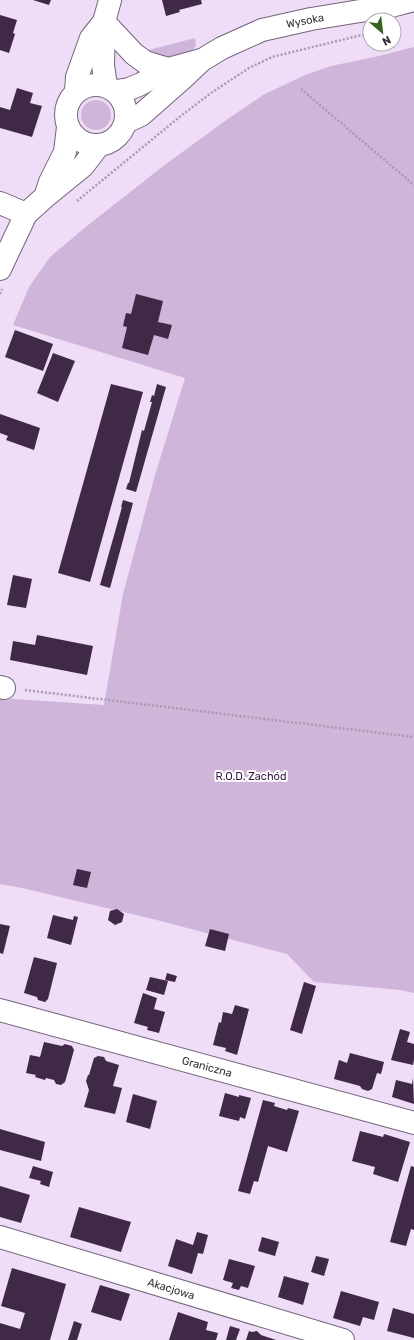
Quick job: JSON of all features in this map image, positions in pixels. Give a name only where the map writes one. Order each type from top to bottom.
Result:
[{"type":"street","points":[[110,0],[104,22],[103,65],[111,89]]},
{"type":"street","name":"Wysoka","points":[[126,122],[140,115],[202,60],[222,48],[262,30],[391,6],[414,0]]},
{"type":"street","points":[[104,22],[134,54],[145,62],[168,69]]},
{"type":"street","points":[[76,92],[77,77],[91,38],[104,22]]},
{"type":"street","name":"Wysoka","points":[[111,89],[129,89],[168,69],[202,60]]},
{"type":"street","points":[[44,197],[65,152],[68,127],[66,117],[67,106],[76,92],[85,87],[96,84],[111,89],[122,99],[126,107],[126,122],[122,132],[110,142],[100,145],[90,145],[80,141],[68,127]]},
{"type":"street","points":[[0,269],[26,214],[44,197],[83,166],[100,145]]},
{"type":"street","points":[[0,203],[26,214]]},
{"type":"street","name":"Graniczna","points":[[0,1010],[414,1123]]},
{"type":"street","name":"Akacjowa","points":[[0,1237],[343,1340]]},
{"type":"path","points":[[77,201],[182,115],[211,93],[249,68],[272,57],[362,35]]},
{"type":"path","points":[[301,89],[414,185]]},
{"type":"path","points":[[2,688],[414,737]]},
{"type":"green space","points":[[195,38],[196,45],[194,49],[180,55],[164,56],[145,51]]},
{"type":"green space","name":"R.O.D. Zachód","points":[[414,47],[414,993],[400,990],[314,982],[287,954],[153,919],[0,884],[0,698],[104,705],[123,594],[155,475],[185,378],[13,325],[29,287],[50,257],[87,226],[162,167],[263,95],[305,75],[331,66],[395,52],[402,52],[402,50]]},
{"type":"green space","points":[[96,100],[107,104],[111,115],[107,126],[96,130],[85,126],[81,115],[85,104]]},
{"type":"building","points":[[33,0],[51,0],[49,5]]},
{"type":"building","points":[[162,0],[201,0],[202,4],[179,10],[180,12],[166,16]]},
{"type":"building","points":[[0,15],[17,20],[13,33],[15,34],[9,53],[0,50]]},
{"type":"building","points":[[17,88],[33,93],[30,103],[42,106],[32,137],[0,128],[0,107],[10,110]]},
{"type":"building","points":[[136,294],[163,301],[158,322],[172,325],[168,339],[154,335],[148,355],[122,348],[127,327],[123,326],[126,313],[131,314]]},
{"type":"building","points":[[15,330],[53,344],[43,371],[5,357]]},
{"type":"building","points":[[53,353],[75,361],[58,402],[37,393]]},
{"type":"building","points":[[111,384],[143,392],[90,582],[58,573]]},
{"type":"building","points":[[157,384],[166,387],[136,492],[126,489],[129,483],[142,430],[144,431],[152,402],[150,402],[152,395],[154,396]]},
{"type":"building","points":[[0,414],[40,428],[34,450],[6,440],[8,436],[0,433]]},
{"type":"building","points":[[123,500],[133,503],[110,588],[100,585]]},
{"type":"building","points":[[13,575],[32,579],[26,608],[7,605]]},
{"type":"building","points":[[37,635],[93,646],[87,675],[10,660],[13,641],[35,645]]},
{"type":"building","points":[[77,869],[91,872],[87,888],[73,885]]},
{"type":"building","points":[[117,909],[124,914],[122,922],[115,925],[108,920],[110,911]]},
{"type":"building","points":[[53,915],[73,920],[74,916],[78,917],[71,945],[47,938]]},
{"type":"building","points":[[0,924],[10,926],[3,954],[0,953]]},
{"type":"building","points":[[210,929],[229,934],[225,951],[205,946]]},
{"type":"building","points":[[34,957],[57,963],[48,999],[45,1002],[38,1000],[37,997],[24,993]]},
{"type":"building","points":[[167,973],[177,976],[175,982],[165,980]]},
{"type":"building","points":[[150,977],[168,981],[164,995],[146,990]]},
{"type":"building","points":[[304,982],[316,986],[302,1034],[290,1030]]},
{"type":"building","points":[[143,993],[157,998],[154,1009],[165,1012],[159,1033],[147,1030],[148,1027],[134,1023]]},
{"type":"building","points":[[235,1005],[249,1009],[237,1055],[225,1051],[226,1048],[213,1045],[219,1022],[221,1023],[223,1012],[232,1014]]},
{"type":"building","points":[[400,1029],[410,1032],[407,1042],[414,1044],[413,1065],[391,1060]]},
{"type":"building","points":[[44,1042],[62,1046],[65,1044],[72,1046],[74,1050],[65,1082],[61,1085],[56,1084],[54,1080],[46,1078],[45,1080],[35,1077],[36,1075],[26,1073],[30,1055],[40,1057]]},
{"type":"building","points":[[350,1053],[384,1062],[381,1074],[377,1073],[372,1089],[368,1091],[362,1089],[360,1086],[334,1079],[339,1060],[347,1063]]},
{"type":"building","points":[[98,1056],[104,1057],[106,1061],[119,1065],[113,1086],[122,1088],[115,1114],[84,1107],[89,1090],[86,1081],[94,1058]]},
{"type":"building","points":[[413,1078],[414,1104],[392,1097],[396,1080],[412,1084]]},
{"type":"building","points":[[225,1093],[239,1097],[239,1095],[251,1098],[245,1119],[240,1117],[239,1121],[219,1116]]},
{"type":"building","points":[[133,1094],[157,1101],[150,1129],[126,1122]]},
{"type":"building","points":[[263,1100],[275,1103],[274,1106],[287,1110],[288,1108],[299,1111],[287,1152],[268,1146],[258,1182],[254,1181],[250,1194],[238,1191]]},
{"type":"building","points":[[0,1129],[45,1142],[41,1161],[0,1150]]},
{"type":"building","points":[[360,1131],[383,1137],[384,1134],[410,1142],[398,1182],[373,1174],[375,1167],[352,1161]]},
{"type":"building","points":[[33,1166],[53,1172],[49,1187],[40,1184],[41,1181],[29,1178]]},
{"type":"building","points":[[411,1166],[414,1167],[414,1230],[411,1229],[406,1246],[390,1242]]},
{"type":"building","points":[[0,1186],[30,1195],[21,1223],[0,1217]]},
{"type":"building","points":[[79,1207],[131,1222],[121,1252],[70,1237]]},
{"type":"building","points":[[197,1232],[208,1235],[203,1254],[198,1253],[192,1274],[168,1266],[176,1239],[193,1245]]},
{"type":"building","points":[[262,1237],[279,1242],[275,1256],[258,1251]]},
{"type":"building","points":[[316,1256],[329,1259],[324,1276],[311,1272]]},
{"type":"building","points":[[229,1259],[255,1266],[248,1288],[241,1286],[239,1290],[231,1288],[233,1283],[223,1280]]},
{"type":"building","points":[[12,1268],[66,1284],[50,1340],[0,1340],[0,1323],[20,1329],[25,1313],[1,1306]]},
{"type":"building","points":[[284,1276],[309,1283],[303,1305],[278,1297]]},
{"type":"building","points":[[100,1285],[130,1294],[121,1321],[91,1312]]},
{"type":"building","points":[[341,1291],[379,1302],[374,1320],[363,1317],[360,1326],[333,1318]]},
{"type":"building","points":[[393,1308],[414,1314],[414,1338],[387,1331]]},
{"type":"building","points":[[178,1312],[208,1322],[206,1330],[218,1333],[216,1340],[169,1340]]},
{"type":"building","points":[[74,1321],[82,1324],[77,1340],[68,1340]]},
{"type":"building","points":[[230,1326],[240,1329],[236,1340],[226,1340]]},
{"type":"building","points":[[249,1331],[257,1331],[261,1335],[276,1340],[246,1340]]}]
